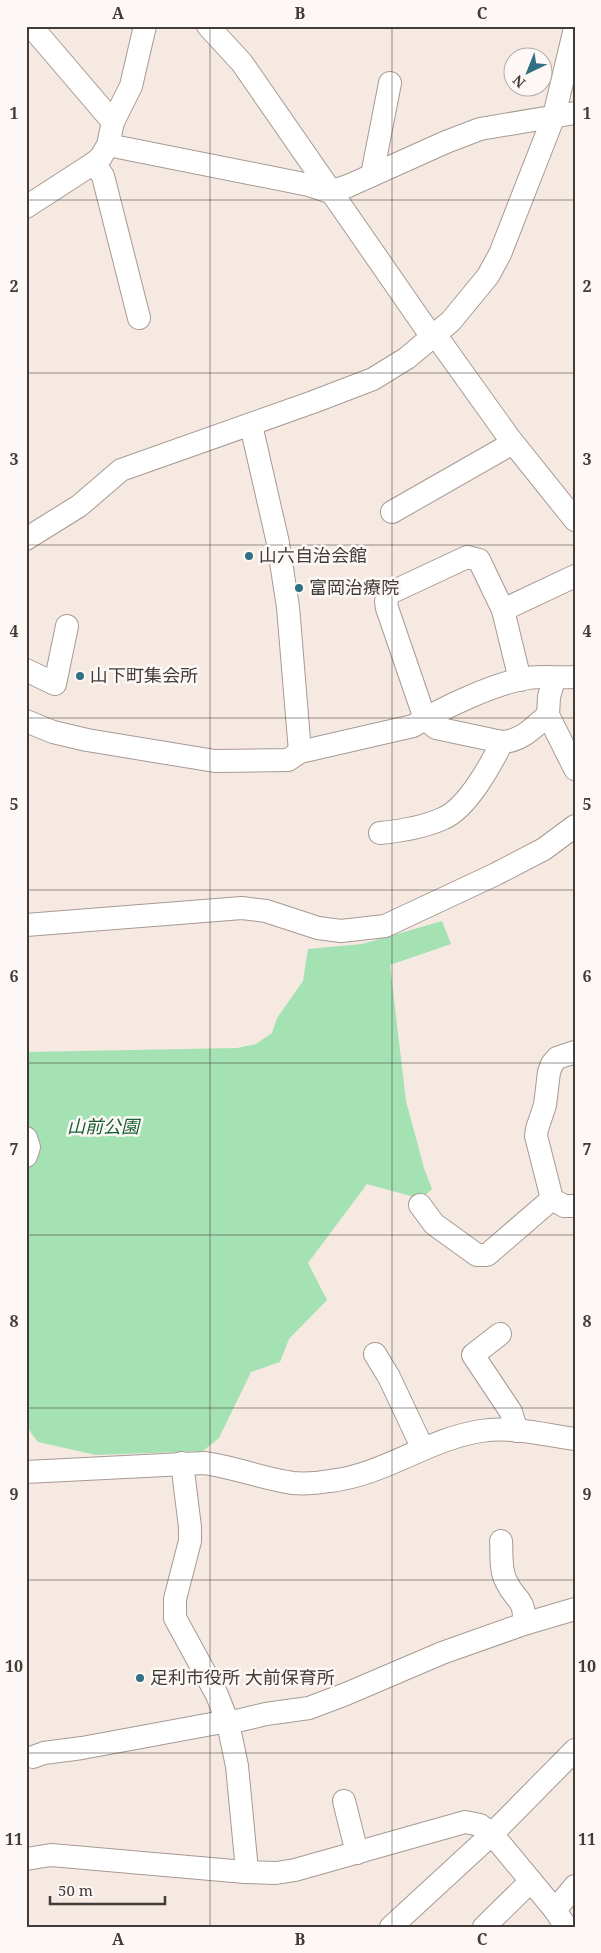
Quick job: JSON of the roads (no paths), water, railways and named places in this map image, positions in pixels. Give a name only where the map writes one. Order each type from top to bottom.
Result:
[{"type":"street","points":[[31,26],[113,122]]},
{"type":"street","points":[[26,207],[101,157],[108,145],[113,122],[131,86],[145,26]]},
{"type":"street","points":[[208,26],[242,63],[427,330],[442,344],[513,442],[575,520]]},
{"type":"street","points":[[26,539],[79,506],[121,470],[373,379],[406,358],[451,321],[488,276],[564,115],[575,28]]},
{"type":"street","points":[[372,175],[390,83]]},
{"type":"street","points":[[108,145],[309,185],[330,192],[446,142],[480,130],[564,115]]},
{"type":"street","points":[[94,163],[103,176],[138,318]]},
{"type":"street","points":[[251,424],[278,543],[288,607],[300,752]]},
{"type":"street","points":[[392,512],[513,442]]},
{"type":"street","points":[[520,680],[503,610],[479,560],[467,557],[390,593],[387,597],[387,608],[425,719],[436,728],[510,742],[524,736],[548,715]]},
{"type":"street","points":[[503,610],[575,576]]},
{"type":"street","points":[[26,670],[54,684],[67,626]]},
{"type":"street","points":[[26,721],[53,732],[87,740],[216,760],[288,760],[300,752],[413,726],[485,691],[520,680],[530,678],[564,678]]},
{"type":"street","points":[[564,678],[549,697],[548,715],[575,769]]},
{"type":"street","points":[[380,834],[435,822],[449,815],[467,797],[483,776],[502,742]]},
{"type":"street","points":[[26,925],[242,908],[266,911],[318,928],[341,931],[385,926],[496,874],[544,848],[575,826]]},
{"type":"street","points":[[575,1052],[557,1058],[552,1064],[549,1072],[545,1105],[536,1136],[552,1200],[564,1206],[575,1206]]},
{"type":"street","points":[[26,1138],[29,1148],[26,1156]]},
{"type":"street","points":[[420,1205],[434,1224],[477,1255],[487,1255],[552,1200]]},
{"type":"street","points":[[500,1334],[473,1355],[511,1412],[517,1431]]},
{"type":"street","points":[[375,1354],[389,1377],[423,1449]]},
{"type":"street","points":[[26,1472],[204,1462],[278,1480],[294,1483],[311,1483],[363,1475],[423,1449],[483,1430],[517,1431],[575,1439]]},
{"type":"street","points":[[182,1462],[190,1541],[174,1599],[175,1618],[217,1695],[228,1723],[237,1766],[246,1860],[245,1872]]},
{"type":"street","points":[[501,1541],[503,1572],[510,1588],[523,1604],[525,1609],[524,1624]]},
{"type":"street","points":[[33,1757],[44,1753],[309,1708],[442,1653],[524,1624],[575,1609]]},
{"type":"street","points":[[391,1927],[492,1834],[575,1750]]},
{"type":"street","points":[[344,1800],[357,1853]]},
{"type":"street","points":[[26,1859],[51,1855],[276,1873],[357,1853],[465,1822],[480,1825],[492,1834],[561,1918],[575,1886]]},
{"type":"street","points":[[484,1927],[531,1881]]},
{"type":"place","name":"山六自治会館","points":[[249,556]]},
{"type":"place","name":"富岡治療院","points":[[299,588]]},
{"type":"place","name":"山下町集会所","points":[[80,676]]},
{"type":"place","name":"足利市役所 大前保育所","points":[[140,1678]]},
{"type":"park label","name":"山前公園","points":[[103,1127]]}]
